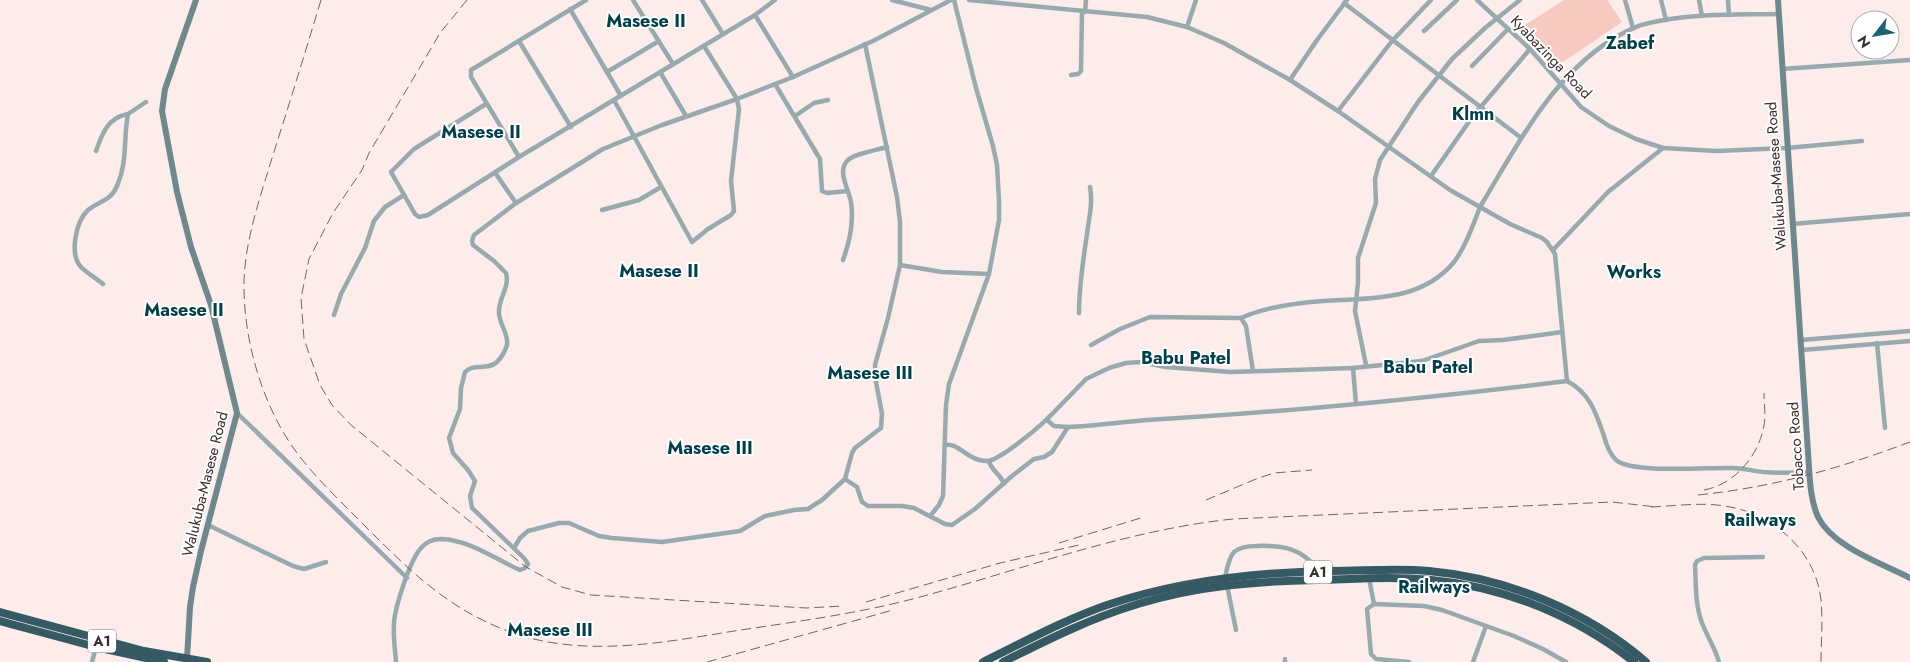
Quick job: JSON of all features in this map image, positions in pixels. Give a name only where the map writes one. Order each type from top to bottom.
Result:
[{"type":"highway","name":"A1","points":[[983,662],[1078,616],[1108,605],[1182,586],[1320,572],[1430,571],[1457,575],[1512,588],[1565,609],[1617,640],[1646,662]]},
{"type":"highway","name":"A1","points":[[1003,662],[1082,623],[1175,594],[1226,581],[1369,578],[1429,579],[1486,589],[1516,598],[1564,617],[1589,631],[1634,662]]},
{"type":"highway","name":"A1","points":[[0,612],[98,640],[144,651],[206,662]]},
{"type":"highway","name":"A1","points":[[0,621],[96,647],[164,662]]},
{"type":"street","name":"Walukuba-Masese Road","points":[[187,659],[190,607],[208,525],[237,413],[212,305],[191,247],[179,201],[162,111],[165,89],[196,0]]},
{"type":"street","points":[[519,157],[471,77],[472,70],[474,67],[586,0]]},
{"type":"street","points":[[633,0],[673,64]]},
{"type":"street","points":[[702,0],[723,34]]},
{"type":"street","points":[[892,0],[931,10]]},
{"type":"street","points":[[396,662],[394,624],[397,607],[420,548],[427,542],[442,539],[466,545],[518,569],[525,568],[527,562],[472,508],[470,496],[475,481],[462,461],[453,452],[449,438],[460,409],[460,388],[465,372],[474,367],[490,366],[496,363],[507,343],[499,309],[506,283],[506,273],[494,260],[473,245],[472,241],[478,230],[516,202],[603,149],[634,135],[793,77],[953,0],[997,165],[999,220],[988,274],[952,371],[946,405],[943,496],[939,505],[930,516]]},
{"type":"street","points":[[969,0],[1000,1],[1035,7],[1147,17],[1187,27],[1224,43],[1290,80],[1480,207],[1510,224],[1542,238],[1553,250],[1567,381]]},
{"type":"street","points":[[1035,7],[1036,0]]},
{"type":"street","points":[[1071,75],[1078,74],[1081,71],[1083,12],[1086,0]]},
{"type":"street","points":[[1187,27],[1196,0]]},
{"type":"street","points":[[1338,111],[1392,41],[1431,0]]},
{"type":"street","points":[[1424,31],[1458,0]]},
{"type":"street","name":"Kyabazinga Road","points":[[1477,0],[1530,49],[1581,107],[1599,120],[1636,139],[1663,148],[1717,151],[1787,148],[1862,141]]},
{"type":"street","points":[[1366,366],[1356,311],[1358,258],[1376,203],[1376,170],[1380,160],[1438,75],[1471,41],[1520,0]]},
{"type":"street","points":[[1625,0],[1633,28]]},
{"type":"street","points":[[1661,0],[1666,20]]},
{"type":"street","points":[[1700,0],[1702,16]]},
{"type":"street","points":[[1728,0],[1729,15]]},
{"type":"street","name":"Walukuba-Masese Road","points":[[1778,0],[1781,69],[1802,350]]},
{"type":"street","points":[[486,104],[414,149],[391,172],[415,214],[419,217],[424,217],[496,174],[519,157],[755,15],[773,1]]},
{"type":"street","points":[[1290,80],[1345,2],[1392,41],[1520,137]]},
{"type":"street","points":[[570,9],[621,96]]},
{"type":"street","points":[[1091,345],[1120,329],[1150,317],[1241,318],[1284,306],[1398,296],[1417,289],[1438,277],[1454,262],[1460,254],[1480,207],[1520,137],[1560,84],[1579,64],[1601,47],[1633,28],[1666,20],[1702,16],[1778,14]]},
{"type":"street","points":[[755,15],[793,77]]},
{"type":"street","points":[[1472,66],[1508,29]]},
{"type":"street","points":[[519,41],[571,127]]},
{"type":"street","points":[[607,72],[659,41]]},
{"type":"street","points":[[514,548],[520,538],[528,531],[558,523],[569,523],[599,536],[662,542],[731,533],[746,529],[765,516],[808,509],[822,500],[845,478],[852,453],[881,428],[882,414],[874,365],[888,318],[900,265],[897,197],[865,44]]},
{"type":"street","points":[[614,100],[692,242],[708,228],[731,215],[734,205],[731,181],[739,118],[737,99],[704,46]]},
{"type":"street","points":[[1431,176],[1480,108],[1530,49]]},
{"type":"street","points":[[1781,69],[1910,60]]},
{"type":"street","points":[[660,72],[686,116]]},
{"type":"street","points":[[775,84],[820,159],[822,191],[827,193],[848,191]]},
{"type":"street","points":[[795,116],[814,103],[828,100]]},
{"type":"street","points":[[96,151],[103,132],[110,123],[146,102]]},
{"type":"street","points":[[103,284],[81,267],[78,262],[75,243],[76,230],[88,210],[111,197],[116,187],[124,168],[125,127],[128,114]]},
{"type":"street","points":[[843,260],[850,241],[851,203],[843,170],[848,160],[887,147]]},
{"type":"street","points":[[1553,250],[1608,192],[1663,148]]},
{"type":"street","points":[[496,174],[516,202]]},
{"type":"street","points":[[602,210],[639,200],[661,187]]},
{"type":"street","points":[[1079,313],[1081,277],[1090,214],[1090,187]]},
{"type":"street","points":[[334,315],[342,294],[365,248],[374,221],[385,207],[404,196]]},
{"type":"street","points":[[1792,224],[1910,214]]},
{"type":"street","points":[[900,265],[942,272],[988,274]]},
{"type":"street","points":[[1241,318],[1246,326],[1253,371]]},
{"type":"street","points":[[1801,340],[1910,331]]},
{"type":"street","points":[[945,445],[955,446],[979,460],[989,461],[1041,425],[1086,379],[1109,368],[1126,363],[1141,362],[1166,367],[1208,371],[1353,368],[1422,361],[1479,340],[1503,340],[1562,332]]},
{"type":"street","points":[[1892,332],[1893,342]]},
{"type":"street","points":[[1861,336],[1861,345]]},
{"type":"street","points":[[1802,350],[1910,341]]},
{"type":"street","points":[[1877,343],[1885,428]]},
{"type":"street","name":"Tobacco Road","points":[[1802,350],[1809,472],[1814,507],[1818,517],[1830,533],[1851,548],[1910,578]]},
{"type":"street","points":[[1353,368],[1356,404]]},
{"type":"street","points":[[1041,425],[1068,427],[1356,404],[1567,381],[1583,391],[1588,398],[1596,413],[1608,448],[1616,460],[1622,464],[1658,468],[1734,468],[1762,472],[1809,472]]},
{"type":"street","points":[[237,413],[407,578]]},
{"type":"street","points":[[1048,418],[1048,422],[1054,426]]},
{"type":"street","points":[[845,478],[858,487],[862,502],[868,506],[914,508],[944,524],[954,524],[975,510],[1034,459],[1044,457],[1052,452],[1068,427]]},
{"type":"street","points":[[989,461],[991,468],[1001,477],[1004,484]]},
{"type":"street","points":[[208,525],[304,569],[326,562]]},
{"type":"street","points":[[1236,630],[1226,581],[1229,559],[1235,552],[1250,546],[1279,545],[1310,560],[1320,572]]},
{"type":"street","points":[[1719,662],[1714,645],[1702,622],[1697,604],[1695,565],[1697,561],[1704,558],[1763,558]]},
{"type":"street","points":[[1369,578],[1374,604]]},
{"type":"street","points":[[1409,662],[1376,659],[1371,654],[1367,609],[1369,606],[1374,604],[1424,606],[1459,615],[1543,649],[1566,662]]},
{"type":"street","points":[[1473,662],[1486,626]]},
{"type":"street","points":[[92,662],[96,647]]},
{"type":"shaded area","points":[[1564,0],[1607,0],[1622,22],[1554,68],[1525,25]]},
{"type":"railway","points":[[321,0],[258,204],[247,251],[244,282],[245,303],[247,324],[256,368],[271,409],[281,428],[299,456],[323,484],[425,583],[462,609],[505,630],[532,639],[588,646],[644,644],[700,637],[825,617],[897,603],[1114,541],[1193,524],[1233,519],[1612,502],[1657,507]]},
{"type":"railway","points":[[467,0],[440,33],[369,153],[362,170],[333,213],[309,259],[301,298],[304,339],[320,385],[332,405],[351,425],[526,567],[562,587],[591,595],[806,608],[844,606]]},
{"type":"railway","points":[[1704,490],[1716,487],[1727,481],[1746,464],[1754,453],[1763,430],[1765,417],[1764,393]]},
{"type":"railway","points":[[1698,495],[1726,492],[1806,476],[1857,461],[1910,442]]},
{"type":"railway","points":[[1206,500],[1274,473],[1312,470]]},
{"type":"railway","points":[[1651,507],[1706,504],[1724,506],[1759,516],[1789,537],[1801,550],[1817,582],[1822,608],[1821,662]]},
{"type":"railway","points":[[1059,543],[1144,517]]},
{"type":"railway","points":[[866,602],[1000,563],[1079,545]]},
{"type":"railway","points":[[707,662],[893,610]]},
{"type":"district","name":"Masese II","points":[[646,21]]},
{"type":"district","name":"Zabef","points":[[1630,43]]},
{"type":"district","name":"Klmn","points":[[1473,114]]},
{"type":"district","name":"Masese II","points":[[481,132]]},
{"type":"district","name":"Masese II","points":[[659,271]]},
{"type":"district","name":"Works","points":[[1634,272]]},
{"type":"district","name":"Masese II","points":[[184,310]]},
{"type":"district","name":"Babu Patel","points":[[1186,358]]},
{"type":"district","name":"Babu Patel","points":[[1428,367]]},
{"type":"district","name":"Masese III","points":[[870,373]]},
{"type":"district","name":"Masese III","points":[[710,448]]},
{"type":"district","name":"Railways","points":[[1760,520]]},
{"type":"district","name":"Railways","points":[[1434,587]]},
{"type":"district","name":"Masese III","points":[[550,630]]}]
